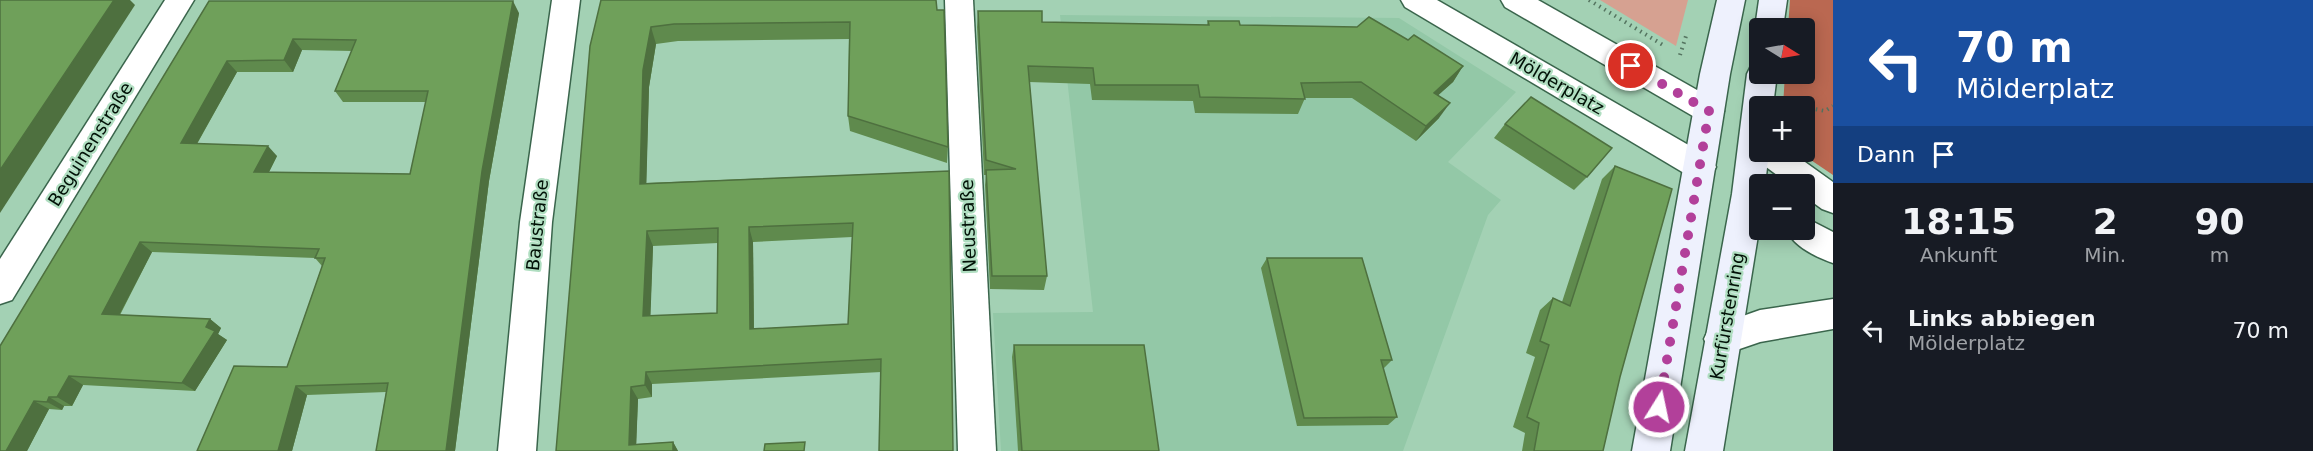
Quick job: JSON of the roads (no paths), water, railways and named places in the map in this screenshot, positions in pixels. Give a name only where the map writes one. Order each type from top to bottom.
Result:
[{"type":"main road","points":[[1651,451],[1709,111],[1731,0]]},
{"type":"main road","points":[[1770,18],[1773,0]]},
{"type":"main road","points":[[1709,111],[1749,137]]},
{"type":"main road","points":[[1700,167],[1749,194]]},
{"type":"main road","name":"Kurfürstenring","points":[[1704,451],[1722,339],[1749,219]]},
{"type":"street","name":"Beguinenstraße","points":[[0,289],[180,0]]},
{"type":"street","name":"Baustraße","points":[[516,451],[537,222],[566,0]]},
{"type":"street","name":"Neustraße","points":[[959,0],[977,451]]},
{"type":"street","name":"Mölderplatz","points":[[1415,0],[1700,167]]},
{"type":"street","points":[[1515,0],[1709,111]]},
{"type":"street","points":[[1783,162],[1833,200]]},
{"type":"street","points":[[1815,238],[1833,249]]},
{"type":"street","points":[[1722,339],[1760,326],[1833,314]]}]
